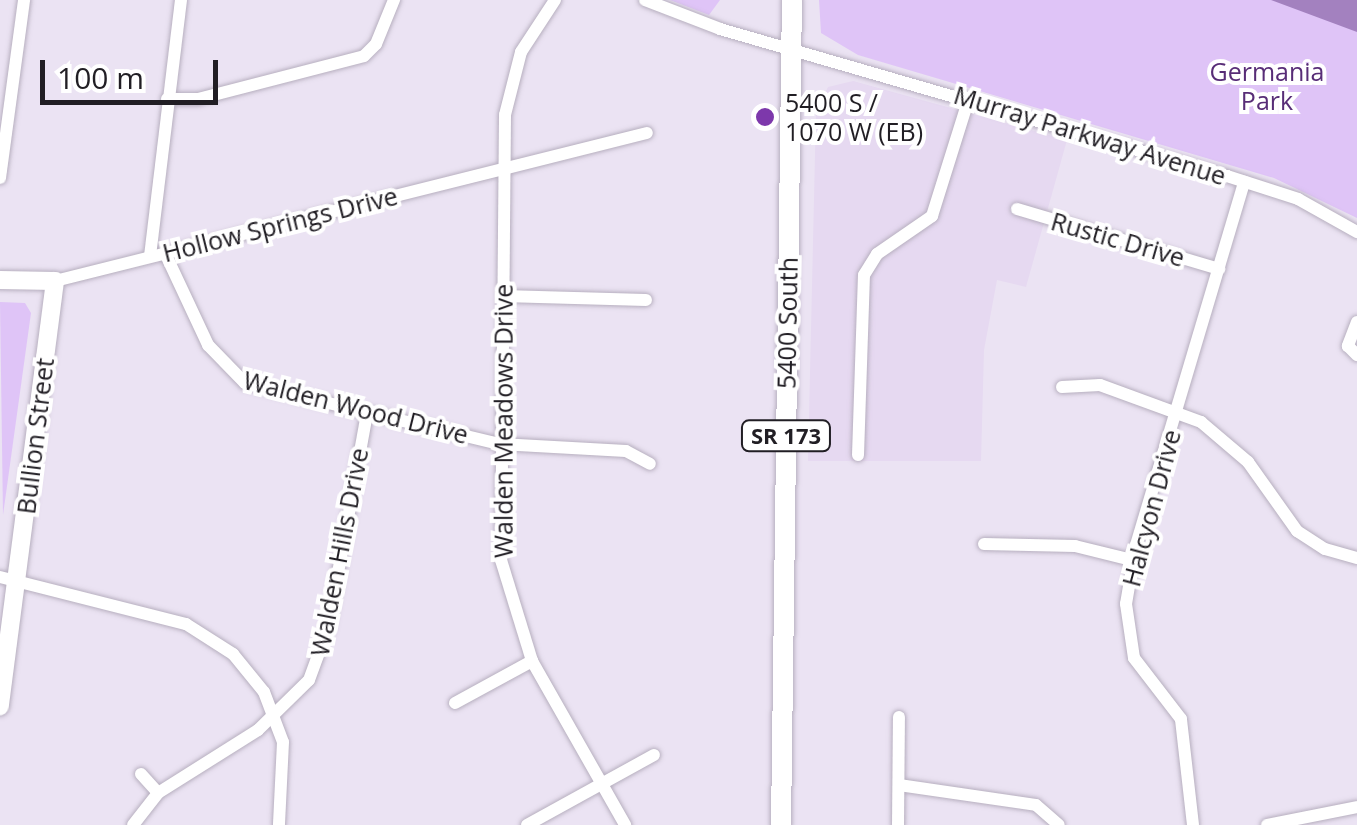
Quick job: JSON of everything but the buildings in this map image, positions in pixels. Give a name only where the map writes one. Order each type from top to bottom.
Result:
[{"type":"main road","name":"5400 South","points":[[781,825],[792,0]]},
{"type":"street","points":[[0,178],[24,0]]},
{"type":"street","points":[[150,256],[181,0]]},
{"type":"street","points":[[168,99],[198,98],[364,56],[376,44],[394,0]]},
{"type":"street","name":"Walden Meadows Drive","points":[[555,0],[530,32],[514,72],[504,167],[501,560],[532,661],[625,825]]},
{"type":"street","name":"Murray Parkway Avenue","points":[[645,0],[1244,182],[1309,204],[1357,232]]},
{"type":"street","points":[[858,455],[864,275],[877,254],[932,216],[969,98]]},
{"type":"street","name":"Hollow Springs Drive","points":[[55,281],[647,133]]},
{"type":"street","name":"Halcyon Drive","points":[[1193,825],[1181,719],[1130,649],[1132,560],[1244,182]]},
{"type":"street","name":"Rustic Drive","points":[[1017,209],[1219,269]]},
{"type":"street","name":"Walden Wood Drive","points":[[165,252],[208,345],[231,374],[366,413],[500,444],[626,451],[650,464]]},
{"type":"street","points":[[0,280],[55,281]]},
{"type":"street","name":"Bullion Street","points":[[0,706],[8,579],[55,281]]},
{"type":"street","points":[[503,296],[646,300]]},
{"type":"street","points":[[1357,322],[1348,346],[1357,356]]},
{"type":"street","points":[[1062,387],[1100,386],[1176,410],[1231,443],[1297,531],[1325,549],[1357,558]]},
{"type":"street","name":"Walden Hills Drive","points":[[133,825],[158,793],[276,715],[300,692],[320,658],[366,413]]},
{"type":"street","points":[[984,544],[1075,546],[1132,560]]},
{"type":"street","points":[[8,579],[204,633],[244,666],[276,715],[287,769],[279,825]]},
{"type":"street","points":[[455,703],[532,661]]},
{"type":"street","points":[[898,825],[899,717]]},
{"type":"street","points":[[527,825],[654,756]]},
{"type":"street","points":[[140,774],[158,793]]},
{"type":"street","points":[[898,784],[1036,805],[1059,825]]},
{"type":"street","points":[[1267,825],[1357,807]]},
{"type":"shaded area","points":[[1271,0],[1357,0],[1357,32]]},
{"type":"shaded area","points":[[853,81],[1067,140],[1026,287],[997,280],[984,350],[981,461],[808,461],[816,111],[828,87]]},
{"type":"green space","points":[[670,0],[720,0],[709,15]]},
{"type":"green space","name":"Germania Park","points":[[819,0],[1279,0],[1357,29],[1357,218],[1274,178],[858,55],[821,33]]},
{"type":"green space","points":[[0,302],[25,303],[31,313],[3,515]]},
{"type":"place","name":"5400 S / 1070 W (EB)","points":[[765,117]]}]
